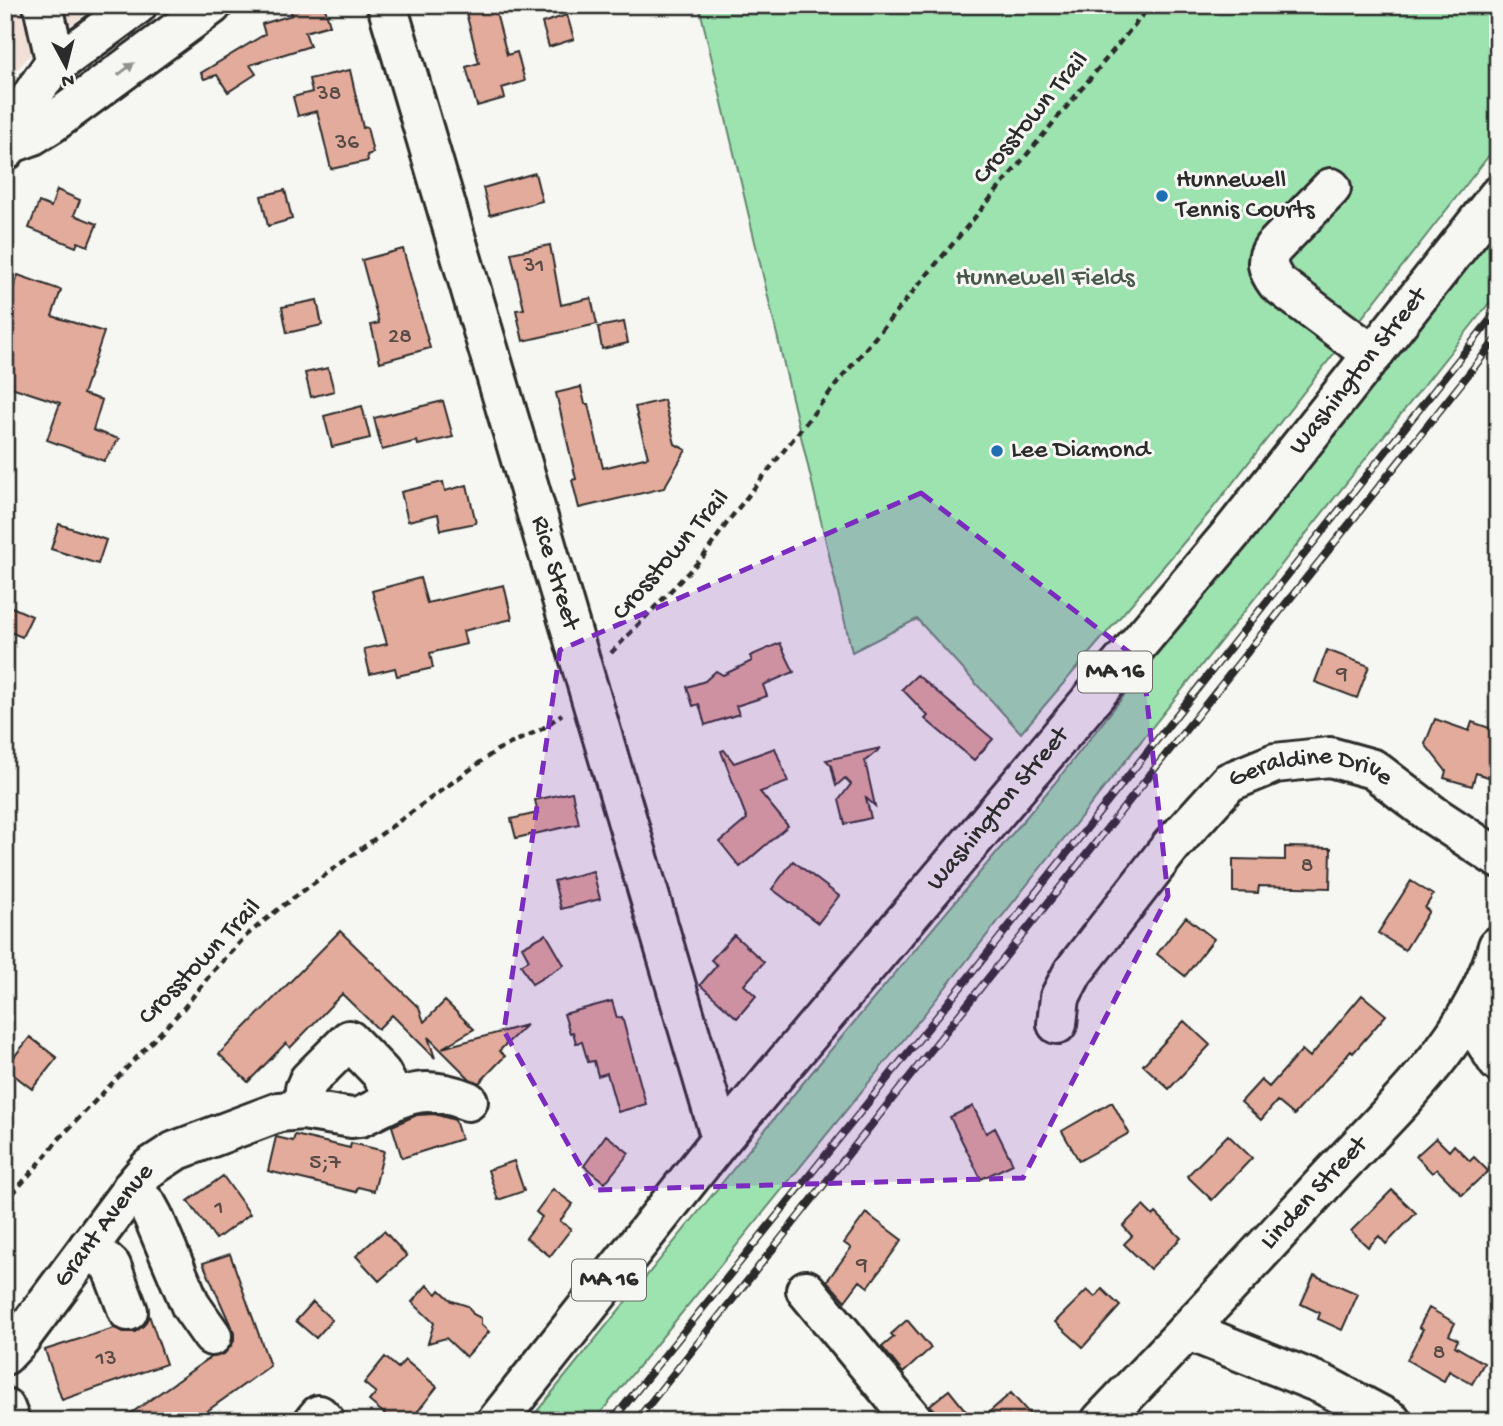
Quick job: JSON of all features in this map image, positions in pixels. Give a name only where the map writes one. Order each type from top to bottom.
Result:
[{"type":"street","points":[[43,5],[56,64]]},
{"type":"street","points":[[6,148],[38,84],[56,64],[136,5]]},
{"type":"street","points":[[6,148],[67,113],[212,5]]},
{"type":"street","name":"Rice Street","points":[[387,5],[720,1139]]},
{"type":"street","points":[[1331,188],[1273,248],[1267,261],[1268,268],[1277,283],[1373,355]]},
{"type":"street","name":"Washington Street","points":[[497,1421],[720,1139],[1190,583],[1498,196]]},
{"type":"street","name":"Geraldine Drive","points":[[1057,1024],[1060,997],[1073,972],[1171,846],[1228,782],[1275,763],[1329,757],[1373,769],[1433,815],[1498,858]]},
{"type":"street","name":"Linden Street","points":[[1101,1421],[1188,1331],[1447,1049],[1482,991],[1498,946]]},
{"type":"street","points":[[1469,1016],[1498,1062]]},
{"type":"street","points":[[303,1110],[305,1089],[309,1080],[349,1040],[380,1073],[395,1099]]},
{"type":"street","name":"Grant Avenue","points":[[5,1355],[20,1339],[131,1189],[161,1158],[279,1112],[303,1110],[360,1117],[395,1099],[432,1091],[468,1101]]},
{"type":"street","points":[[131,1189],[147,1205],[191,1306],[212,1336]]},
{"type":"street","points":[[89,1246],[111,1266],[128,1311]]},
{"type":"street","points":[[806,1290],[914,1421]]},
{"type":"street","points":[[1188,1331],[1322,1384],[1391,1421]]},
{"type":"street","points":[[5,1408],[10,1421]]},
{"type":"path","name":"Crosstown Trail","points":[[5,1204],[39,1166],[56,1142],[183,1009],[213,971],[247,935],[281,907],[497,750],[553,722],[571,705],[599,665],[703,557],[839,381],[1151,5]]},
{"type":"highlighted area","points":[[921,493],[1143,663],[1168,896],[1023,1178],[594,1190],[504,1031],[560,650]]},
{"type":"shaded area","points":[[5,5],[98,5],[28,57],[5,84]]},
{"type":"green space","name":"Hunnewell Fields","points":[[699,5],[1498,5],[1498,144],[1209,513],[1021,733],[917,619],[852,652]]},
{"type":"green space","points":[[1498,223],[1498,292],[922,1017],[594,1421],[529,1421],[803,1083],[1054,784]]},
{"type":"building","points":[[289,5],[324,5],[330,25],[305,32],[310,46],[250,65],[256,74],[228,92],[217,75],[204,79],[201,73],[265,34],[262,24],[292,15]]},
{"type":"building","points":[[464,5],[494,5],[507,55],[517,52],[525,81],[502,88],[505,98],[477,106],[466,67],[479,63]]},
{"type":"building","points":[[567,15],[574,39],[549,47],[542,23]]},
{"type":"building","points":[[350,70],[363,128],[367,127],[373,153],[367,155],[368,161],[331,169],[317,111],[298,116],[293,97],[312,92],[309,79]]},
{"type":"building","points":[[535,173],[542,201],[490,215],[483,188]]},
{"type":"building","points":[[57,190],[80,200],[74,215],[97,224],[88,246],[78,242],[76,247],[29,228],[39,202],[51,207]]},
{"type":"building","points":[[285,190],[292,219],[268,226],[261,196]]},
{"type":"building","points":[[550,245],[561,305],[591,298],[597,324],[523,341],[516,310],[524,309],[511,253]]},
{"type":"building","points":[[403,249],[430,348],[380,362],[371,325],[379,323],[362,260]]},
{"type":"building","points":[[18,275],[61,290],[52,316],[104,332],[83,394],[102,400],[93,430],[119,439],[104,461],[47,440],[60,403],[5,385],[5,313]]},
{"type":"building","points":[[317,300],[322,325],[287,333],[282,307]]},
{"type":"building","points":[[624,322],[628,343],[602,349],[598,327]]},
{"type":"building","points":[[328,368],[334,391],[311,397],[305,373]]},
{"type":"building","points":[[581,387],[585,404],[588,404],[603,468],[648,457],[635,407],[664,400],[675,444],[686,450],[664,488],[579,508],[572,480],[576,479],[556,393]]},
{"type":"building","points":[[443,401],[453,437],[418,445],[417,441],[382,450],[374,418]]},
{"type":"building","points":[[362,406],[370,438],[332,447],[324,416]]},
{"type":"building","points":[[443,482],[445,491],[467,485],[476,523],[441,530],[438,514],[408,521],[401,492]]},
{"type":"building","points":[[59,524],[106,540],[98,564],[51,549]]},
{"type":"building","points":[[420,578],[427,603],[504,585],[512,619],[463,631],[466,644],[430,653],[433,668],[397,676],[395,668],[370,674],[364,649],[387,644],[372,591]]},
{"type":"building","points":[[5,604],[32,616],[22,637],[5,630]]},
{"type":"building","points":[[780,643],[794,672],[763,685],[767,696],[736,706],[739,714],[705,725],[699,704],[693,706],[687,687],[705,681],[716,671],[723,675],[752,661],[750,656]]},
{"type":"building","points":[[1327,650],[1369,666],[1357,698],[1315,682]]},
{"type":"building","points":[[917,675],[993,739],[974,760],[925,719],[928,716],[902,689]]},
{"type":"building","points":[[1435,719],[1469,731],[1472,722],[1498,731],[1498,744],[1488,777],[1476,773],[1472,786],[1444,778],[1446,771],[1425,744]]},
{"type":"building","points":[[775,748],[788,782],[760,792],[788,826],[740,867],[720,842],[747,819],[721,751],[724,750],[734,763]]},
{"type":"building","points":[[881,748],[865,761],[875,806],[866,798],[871,818],[845,824],[839,800],[851,784],[845,778],[836,786],[831,765],[826,760]]},
{"type":"building","points":[[572,792],[579,824],[516,838],[511,819],[538,813],[535,800]]},
{"type":"building","points":[[1285,847],[1331,848],[1330,888],[1259,886],[1258,893],[1233,892],[1233,859],[1285,860]]},
{"type":"building","points":[[793,861],[839,896],[818,923],[772,889]]},
{"type":"building","points":[[593,871],[600,899],[561,909],[554,881]]},
{"type":"building","points":[[1411,881],[1433,895],[1425,908],[1429,911],[1405,950],[1378,933]]},
{"type":"building","points":[[1186,917],[1214,939],[1185,976],[1157,954]]},
{"type":"building","points":[[340,931],[419,1008],[424,1022],[445,1001],[474,1029],[442,1048],[526,1025],[499,1051],[505,1056],[479,1083],[470,1079],[428,1037],[435,1058],[392,1015],[378,1029],[342,994],[290,1048],[286,1043],[248,1082],[219,1054]]},
{"type":"building","points":[[546,934],[564,965],[532,984],[521,965],[529,960],[522,947]]},
{"type":"building","points":[[734,935],[764,962],[744,985],[756,996],[737,1018],[700,985],[717,965],[711,960]]},
{"type":"building","points":[[1362,995],[1386,1015],[1294,1115],[1277,1101],[1261,1120],[1241,1102],[1261,1080],[1269,1087],[1302,1050],[1310,1057]]},
{"type":"building","points":[[612,1001],[617,1018],[622,1017],[646,1104],[618,1112],[607,1073],[598,1076],[594,1061],[588,1062],[582,1042],[576,1043],[573,1032],[570,1033],[564,1014]]},
{"type":"building","points":[[1184,1021],[1210,1045],[1169,1089],[1143,1065]]},
{"type":"building","points":[[30,1037],[57,1058],[32,1089],[5,1068]]},
{"type":"building","points":[[1112,1102],[1129,1133],[1079,1161],[1062,1131]]},
{"type":"building","points":[[973,1106],[986,1133],[995,1128],[1013,1164],[981,1179],[950,1117]]},
{"type":"building","points":[[434,1114],[455,1120],[461,1139],[402,1158],[392,1126],[417,1115]]},
{"type":"building","points":[[295,1135],[350,1148],[351,1143],[384,1151],[374,1191],[358,1187],[356,1192],[268,1171],[276,1137],[293,1141]]},
{"type":"building","points":[[606,1135],[629,1153],[605,1183],[584,1166]]},
{"type":"building","points":[[1228,1135],[1252,1158],[1212,1200],[1187,1176]]},
{"type":"building","points":[[1436,1138],[1449,1151],[1454,1145],[1470,1161],[1474,1157],[1488,1171],[1462,1195],[1437,1169],[1432,1173],[1416,1156]]},
{"type":"building","points":[[514,1161],[524,1191],[498,1200],[488,1170]]},
{"type":"building","points":[[223,1176],[250,1214],[216,1239],[188,1201]]},
{"type":"building","points":[[553,1189],[573,1204],[560,1221],[571,1229],[550,1256],[526,1238],[542,1217],[536,1212]]},
{"type":"building","points":[[1392,1190],[1416,1213],[1386,1244],[1379,1236],[1368,1247],[1351,1231]]},
{"type":"building","points":[[1143,1206],[1153,1216],[1156,1213],[1181,1238],[1150,1269],[1124,1244],[1132,1236],[1123,1226]]},
{"type":"building","points":[[866,1213],[902,1240],[868,1287],[860,1281],[845,1301],[827,1281],[851,1248],[844,1243]]},
{"type":"building","points":[[384,1231],[407,1256],[379,1281],[356,1256]]},
{"type":"building","points":[[230,1254],[270,1366],[193,1421],[120,1421],[211,1357],[224,1354],[231,1346],[234,1333],[203,1263]]},
{"type":"building","points":[[1314,1275],[1358,1294],[1342,1330],[1318,1319],[1320,1313],[1301,1304]]},
{"type":"building","points":[[427,1285],[437,1294],[440,1290],[452,1301],[468,1306],[473,1314],[481,1318],[481,1324],[489,1332],[466,1357],[446,1338],[428,1343],[434,1323],[412,1302]]},
{"type":"building","points":[[1102,1289],[1120,1306],[1083,1347],[1055,1322],[1087,1290],[1095,1297]]},
{"type":"building","points":[[313,1302],[332,1320],[316,1338],[296,1321]]},
{"type":"building","points":[[1429,1308],[1455,1323],[1449,1335],[1458,1340],[1455,1346],[1484,1363],[1472,1384],[1449,1371],[1444,1381],[1407,1360],[1423,1329],[1419,1327]]},
{"type":"building","points":[[149,1315],[166,1364],[62,1400],[45,1350],[114,1328],[135,1332],[144,1325]]},
{"type":"building","points":[[907,1320],[931,1348],[903,1373],[882,1347],[894,1337],[891,1334]]},
{"type":"building","points":[[385,1357],[398,1368],[405,1360],[437,1387],[410,1421],[393,1421],[369,1401],[376,1393],[364,1383]]},
{"type":"building","points":[[949,1390],[974,1421],[943,1421],[930,1405]]},
{"type":"building","points":[[1011,1393],[1036,1421],[979,1421]]},
{"type":"railway","points":[[612,1421],[960,988],[1498,310]]},
{"type":"railway","points":[[636,1421],[1498,337]]},
{"type":"place","name":"Hunnewell Tennis Courts","points":[[1162,196]]},
{"type":"place","name":"Lee Diamond","points":[[997,451]]}]
